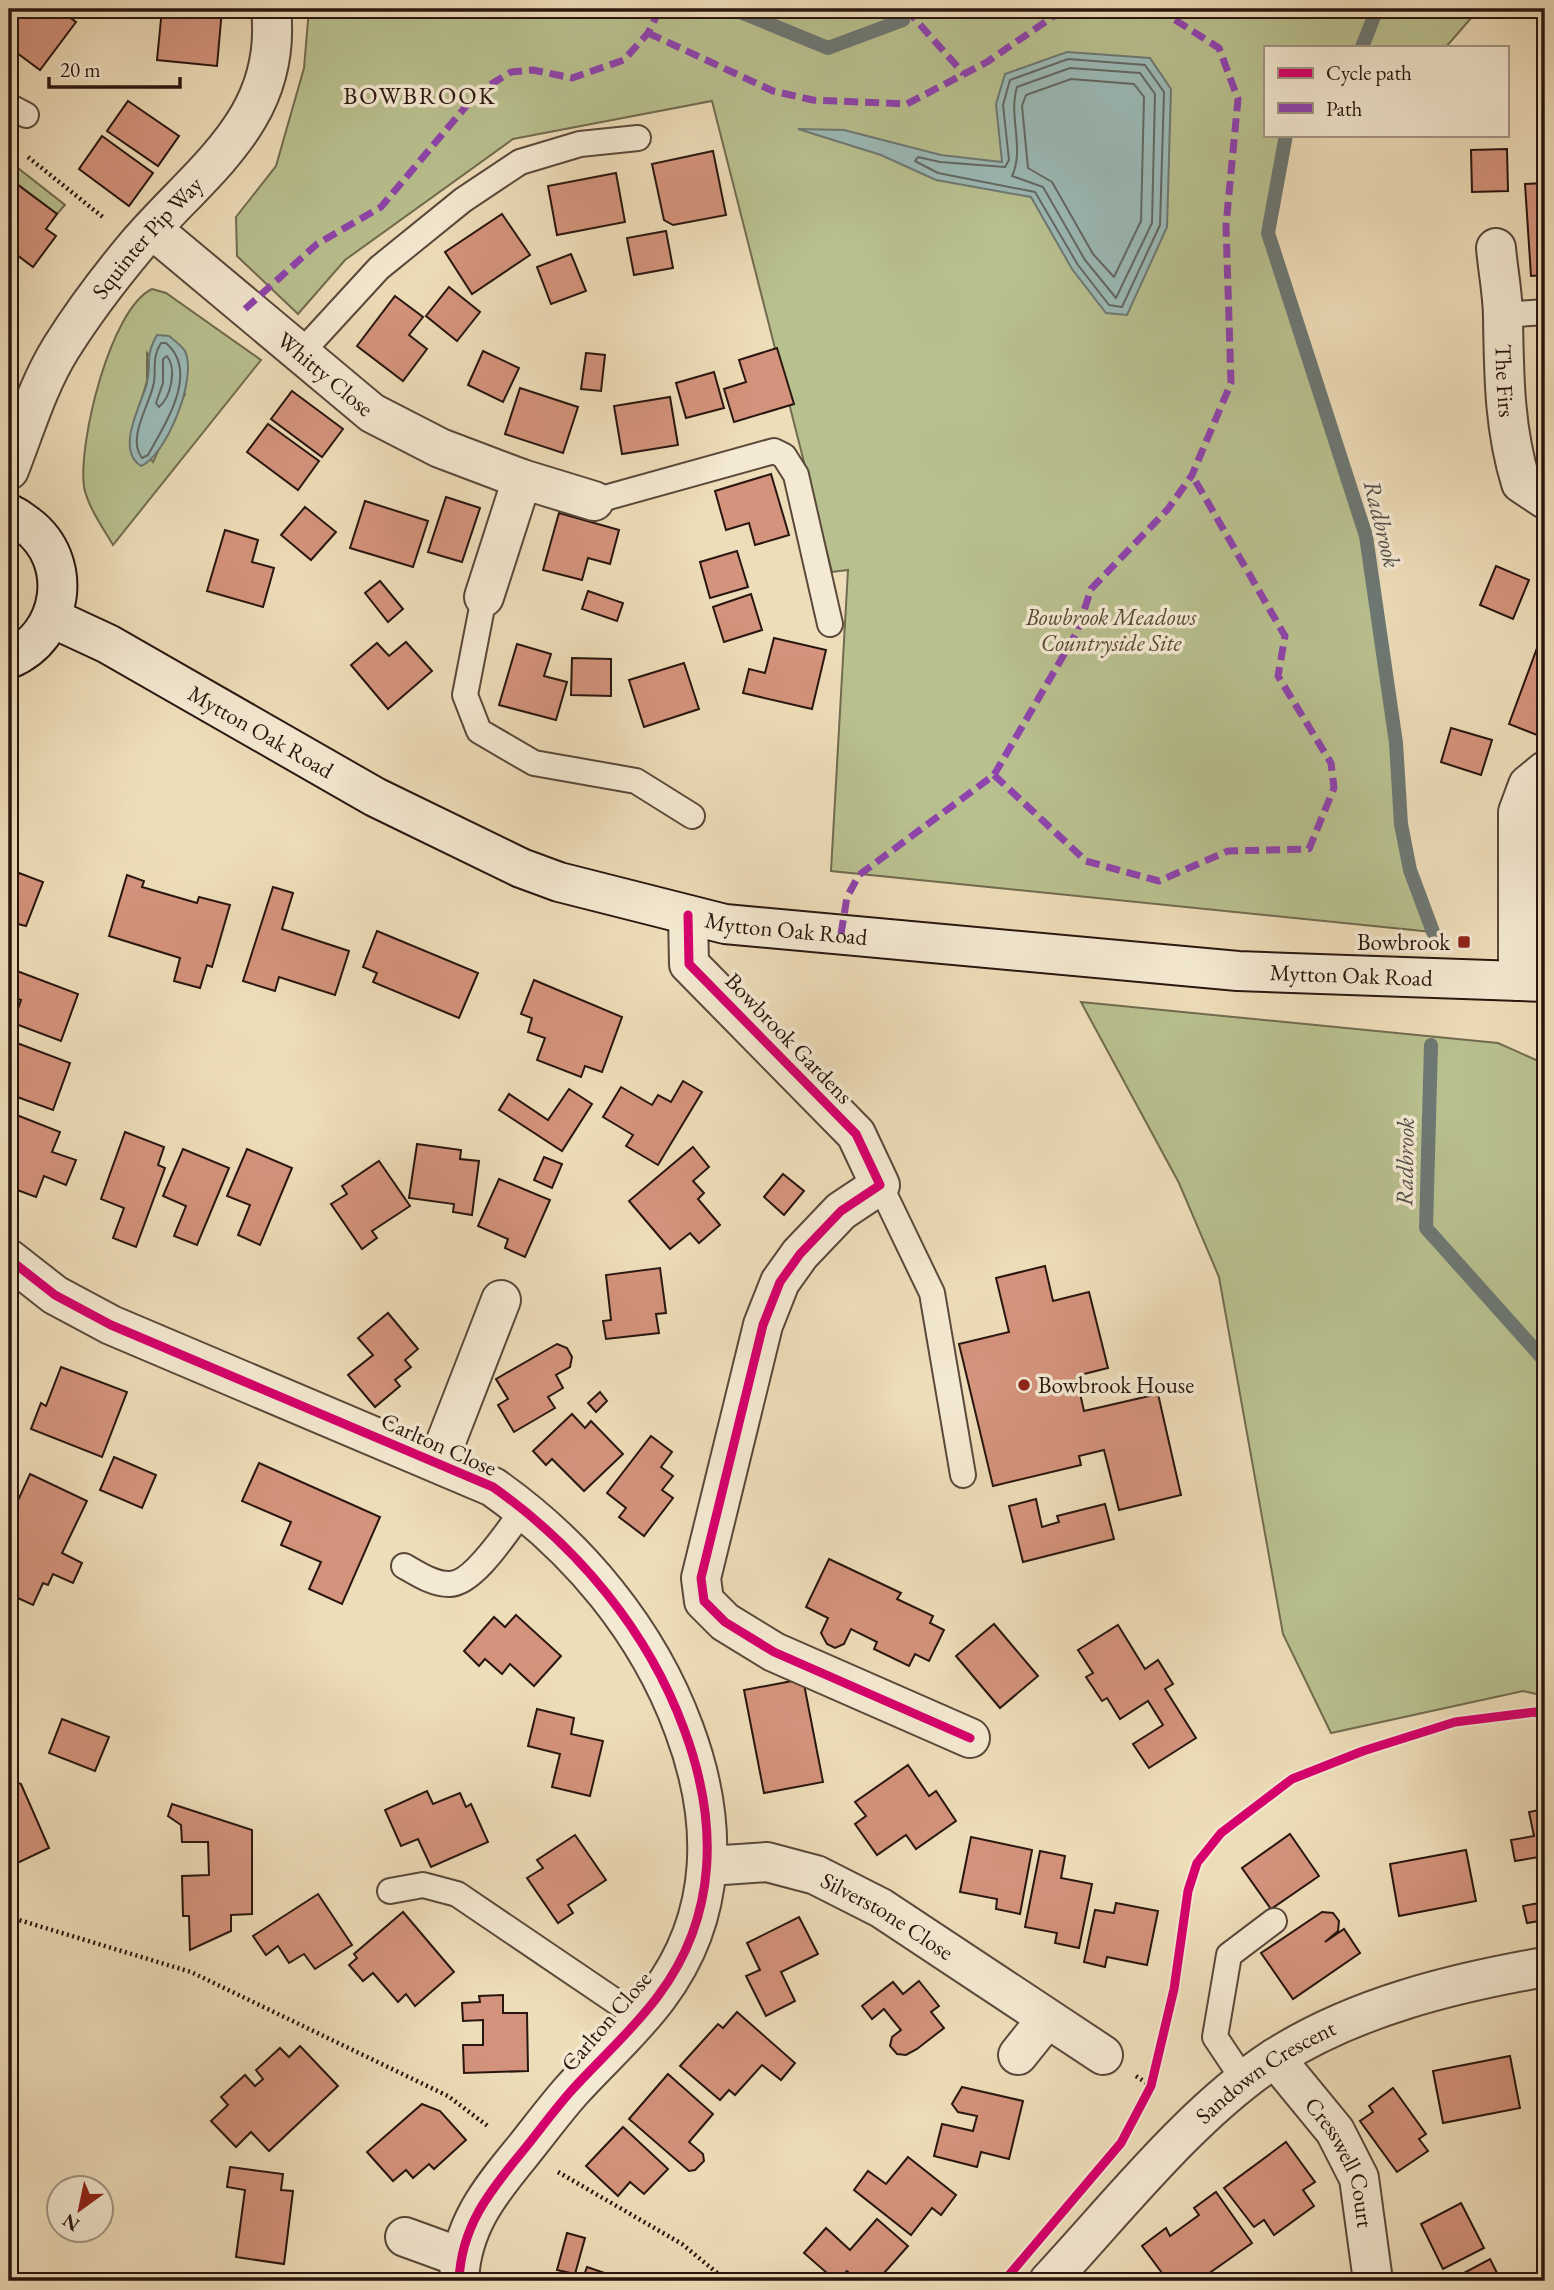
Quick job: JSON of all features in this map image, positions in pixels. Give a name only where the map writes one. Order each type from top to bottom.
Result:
[{"type":"street","name":"Squinter Pip Way","points":[[9,470],[33,405],[61,348],[145,237],[242,129],[267,80],[271,9]]},
{"type":"street","name":"Whitty Close","points":[[145,237],[300,354],[372,413],[440,448],[522,479],[594,501]]},
{"type":"street","name":"The Firs","points":[[1496,248],[1503,315],[1503,385],[1508,435],[1521,483],[1545,499]]},
{"type":"street","points":[[484,597],[522,479]]},
{"type":"street","points":[[9,514],[38,533],[54,558],[59,588],[52,618],[40,638],[9,659]]},
{"type":"street","name":"Mytton Oak Road","points":[[52,618],[108,644],[375,797],[522,868],[559,882],[688,915],[725,924],[1238,971],[1532,981]]},
{"type":"street","points":[[1532,981],[1518,812],[1528,785],[1545,771]]},
{"type":"street","name":"Bowbrook Gardens","points":[[688,915],[689,964],[856,1134],[880,1185]]},
{"type":"street","points":[[880,1185],[841,1211],[800,1254],[780,1282],[764,1325],[701,1578],[704,1601],[724,1622],[775,1652],[970,1738]]},
{"type":"street","name":"Carlton Close","points":[[9,1259],[55,1294],[111,1325],[493,1487],[524,1509],[583,1566],[620,1608],[673,1699],[691,1749],[704,1804],[709,1866],[701,1909],[681,1957],[659,1994],[640,2018],[572,2091],[488,2194],[468,2228],[459,2269],[405,2237]]},
{"type":"street","points":[[438,1462],[501,1300]]},
{"type":"street","name":"Silverstone Close","points":[[709,1866],[767,1863],[816,1875],[881,1908],[1046,2020],[1103,2055]]},
{"type":"street","name":"Sandown Crescent","points":[[1049,2281],[1206,2112],[1275,2058],[1340,2025],[1414,1998],[1471,1980],[1545,1967]]},
{"type":"street","points":[[1018,2055],[1046,2020]]},
{"type":"street","name":"Cresswell Court","points":[[1275,2058],[1335,2131],[1359,2178],[1373,2281]]},
{"type":"lane","points":[[300,354],[379,268],[463,200],[520,162],[580,144],[638,138]]},
{"type":"lane","points":[[1503,315],[1545,312]]},
{"type":"lane","points":[[594,501],[774,451],[784,456],[796,475],[830,624]]},
{"type":"lane","points":[[484,597],[465,695],[479,731],[534,763],[636,781],[692,816]]},
{"type":"lane","points":[[880,1185],[932,1293],[963,1475]]},
{"type":"lane","points":[[404,1566],[439,1583],[452,1585],[463,1580],[475,1572],[524,1509]]},
{"type":"lane","points":[[390,1891],[423,1885],[457,1894],[640,2018]]},
{"type":"lane","points":[[1245,2082],[1215,2036],[1229,1955],[1274,1922]]},
{"type":"path","points":[[28,158],[145,237]]},
{"type":"path","points":[[9,1917],[191,1972],[448,2096],[522,2152],[681,2244],[727,2281]]},
{"type":"path","points":[[1145,2097],[1154,2075]]},
{"type":"green space","name":"Bowbrook Meadows Countryside Site","points":[[309,9],[1479,9],[1447,46],[1264,46],[1264,136],[1286,136],[1268,233],[1366,536],[1396,743],[1401,824],[1410,870],[1433,932],[831,871],[848,570],[832,572],[712,101],[513,139],[345,260],[298,314],[237,256],[236,217],[276,166],[304,68]]},
{"type":"green space","points":[[9,161],[65,205],[57,214],[15,182],[9,189]]},
{"type":"green space","points":[[152,289],[166,293],[261,360],[113,545],[89,502],[84,487],[83,467],[86,440],[100,379],[110,349],[137,301]],"holes":[[[147,353],[185,394],[153,462],[131,435],[147,381]]]},
{"type":"green space","points":[[1081,1002],[1498,1043],[1545,1064],[1545,1696],[1523,1691],[1331,1733],[1283,1634],[1219,1277],[1179,1183]]},
{"type":"water","points":[[1067,52],[1150,58],[1171,89],[1167,227],[1127,315],[1106,313],[1072,269],[1031,197],[936,180],[881,155],[798,129],[844,130],[941,155],[1002,162],[996,104],[1005,74]]},
{"type":"water","points":[[157,335],[169,336],[185,351],[188,363],[187,379],[177,415],[169,432],[151,459],[141,466],[130,449],[130,438],[147,383],[149,355]]},
{"type":"building","points":[[9,9],[58,9],[76,22],[40,70],[9,47]]},
{"type":"building","points":[[162,9],[222,9],[217,66],[157,60]]},
{"type":"building","points":[[128,101],[179,136],[158,166],[107,131]]},
{"type":"building","points":[[102,136],[153,173],[129,206],[79,169]]},
{"type":"building","points":[[1507,149],[1508,191],[1472,192],[1471,150]]},
{"type":"building","points":[[713,151],[726,215],[673,225],[664,220],[652,164]]},
{"type":"building","points":[[616,173],[625,222],[557,235],[548,186]]},
{"type":"building","points":[[14,182],[57,214],[46,229],[56,236],[33,267],[9,249],[9,189]]},
{"type":"building","points":[[1545,183],[1545,275],[1531,276],[1525,184]]},
{"type":"building","points":[[502,214],[530,255],[472,294],[445,252]]},
{"type":"building","points":[[666,231],[673,268],[634,275],[627,238]]},
{"type":"building","points":[[571,254],[586,291],[551,304],[537,267]]},
{"type":"building","points":[[449,287],[480,312],[457,341],[426,316]]},
{"type":"building","points":[[395,296],[423,317],[409,335],[427,349],[403,381],[357,346]]},
{"type":"building","points":[[777,348],[794,404],[734,422],[724,389],[746,382],[739,360]]},
{"type":"building","points":[[483,351],[519,368],[503,402],[468,385]]},
{"type":"building","points":[[586,353],[605,355],[601,391],[581,389]]},
{"type":"building","points":[[714,372],[724,408],[686,418],[676,383]]},
{"type":"building","points":[[520,388],[578,407],[563,453],[505,434]]},
{"type":"building","points":[[292,391],[343,429],[322,457],[271,419]]},
{"type":"building","points":[[670,397],[678,445],[622,454],[614,406]]},
{"type":"building","points":[[268,424],[319,461],[298,490],[247,452]]},
{"type":"building","points":[[771,474],[789,535],[755,545],[749,523],[726,530],[715,491]]},
{"type":"building","points":[[446,497],[480,508],[462,562],[428,552]]},
{"type":"building","points":[[365,501],[428,521],[413,567],[350,548]]},
{"type":"building","points":[[305,507],[336,532],[311,560],[281,535]]},
{"type":"building","points":[[559,513],[619,530],[610,564],[588,558],[582,580],[543,570]]},
{"type":"building","points":[[225,530],[258,540],[252,562],[274,568],[263,607],[207,591]]},
{"type":"building","points":[[737,551],[748,587],[710,598],[700,562]]},
{"type":"building","points":[[1496,566],[1529,580],[1513,619],[1480,605]]},
{"type":"building","points":[[380,581],[403,609],[388,622],[365,593]]},
{"type":"building","points":[[588,591],[623,603],[617,621],[582,609]]},
{"type":"building","points":[[751,594],[762,630],[724,642],[713,607]]},
{"type":"building","points":[[774,638],[826,650],[812,709],[743,693],[749,669],[765,673]]},
{"type":"building","points":[[1540,640],[1545,642],[1545,738],[1509,724]]},
{"type":"building","points":[[406,642],[432,671],[388,709],[351,665],[377,643],[389,656]]},
{"type":"building","points":[[517,644],[551,654],[544,676],[567,682],[556,720],[499,705]]},
{"type":"building","points":[[572,658],[611,659],[611,696],[571,695]]},
{"type":"building","points":[[684,663],[699,709],[644,727],[629,680]]},
{"type":"building","points":[[1451,728],[1492,740],[1481,775],[1441,762]]},
{"type":"building","points":[[19,873],[43,882],[26,926],[18,924],[9,947],[9,882],[15,884]]},
{"type":"building","points":[[127,875],[144,881],[142,887],[197,903],[199,897],[230,905],[212,967],[207,965],[200,988],[174,981],[180,958],[109,936]]},
{"type":"building","points":[[273,887],[293,893],[282,929],[349,951],[335,995],[279,977],[275,991],[243,981]]},
{"type":"building","points":[[377,931],[478,973],[459,1018],[373,982],[377,973],[363,967]]},
{"type":"building","points":[[9,968],[78,994],[61,1041],[13,1023],[21,1000],[9,995]]},
{"type":"building","points":[[534,980],[622,1017],[602,1072],[585,1066],[581,1077],[537,1060],[545,1038],[528,1032],[532,1018],[521,1014]]},
{"type":"building","points":[[9,1040],[70,1063],[53,1110],[9,1094],[13,1069],[9,1067]]},
{"type":"building","points":[[683,1081],[702,1092],[658,1165],[626,1146],[633,1135],[603,1117],[621,1087],[652,1105],[658,1095],[671,1102]]},
{"type":"building","points":[[569,1089],[592,1104],[562,1151],[499,1110],[509,1094],[548,1120]]},
{"type":"building","points":[[9,1112],[60,1132],[52,1152],[76,1160],[66,1185],[44,1176],[36,1197],[9,1187]]},
{"type":"building","points":[[125,1132],[164,1147],[158,1165],[165,1168],[136,1247],[113,1238],[124,1208],[101,1199]]},
{"type":"building","points":[[417,1144],[461,1150],[460,1159],[479,1161],[472,1215],[453,1212],[454,1204],[409,1198]]},
{"type":"building","points":[[693,1147],[709,1167],[693,1181],[704,1193],[698,1199],[720,1225],[699,1243],[690,1233],[670,1249],[629,1201]]},
{"type":"building","points":[[183,1149],[229,1168],[197,1245],[174,1236],[186,1206],[163,1196]]},
{"type":"building","points":[[247,1149],[292,1168],[260,1245],[238,1235],[250,1205],[227,1196]]},
{"type":"building","points":[[544,1157],[562,1164],[552,1188],[534,1180]]},
{"type":"building","points":[[379,1161],[410,1206],[372,1231],[377,1238],[362,1249],[331,1204],[347,1194],[342,1186]]},
{"type":"building","points":[[783,1174],[804,1191],[784,1215],[764,1197]]},
{"type":"building","points":[[499,1179],[550,1200],[525,1257],[505,1248],[508,1239],[478,1226]]},
{"type":"building","name":"Bowbrook House","points":[[1045,1266],[1053,1301],[1089,1292],[1108,1368],[1076,1376],[1084,1411],[1158,1394],[1181,1495],[1119,1510],[1104,1450],[1079,1456],[1081,1465],[993,1486],[959,1344],[1009,1332],[996,1278]]},
{"type":"building","points":[[660,1268],[666,1313],[656,1314],[659,1333],[606,1339],[603,1321],[611,1320],[606,1275]]},
{"type":"building","points":[[388,1313],[418,1349],[405,1360],[411,1367],[395,1380],[400,1386],[375,1407],[348,1375],[373,1355],[358,1338]]},
{"type":"building","points":[[557,1344],[567,1348],[572,1357],[570,1367],[556,1375],[563,1388],[548,1397],[555,1408],[514,1432],[498,1405],[508,1399],[496,1379]]},
{"type":"building","points":[[61,1367],[127,1392],[102,1457],[31,1429],[41,1403],[46,1406]]},
{"type":"building","points":[[600,1392],[607,1401],[596,1412],[588,1403]]},
{"type":"building","points":[[572,1414],[585,1428],[591,1421],[623,1454],[584,1491],[552,1459],[546,1465],[533,1451]]},
{"type":"building","points":[[651,1436],[672,1452],[661,1467],[673,1476],[662,1490],[673,1498],[644,1536],[619,1517],[626,1508],[607,1493]]},
{"type":"building","points":[[114,1457],[156,1475],[142,1508],[100,1490]]},
{"type":"building","points":[[259,1463],[380,1517],[342,1604],[309,1589],[321,1562],[281,1545],[291,1522],[242,1501]]},
{"type":"building","points":[[30,1474],[87,1501],[62,1553],[82,1563],[73,1583],[53,1574],[48,1585],[43,1583],[33,1605],[9,1594],[9,1520]]},
{"type":"building","points":[[1036,1499],[1042,1527],[1059,1522],[1057,1516],[1105,1504],[1114,1539],[1023,1562],[1009,1506]]},
{"type":"building","points":[[829,1559],[901,1593],[897,1599],[933,1616],[930,1623],[944,1630],[929,1661],[915,1654],[909,1666],[874,1649],[877,1642],[851,1629],[844,1644],[835,1648],[827,1644],[821,1633],[828,1618],[806,1607]]},
{"type":"building","points":[[516,1615],[561,1656],[534,1686],[510,1664],[502,1674],[485,1659],[479,1666],[464,1651],[494,1617],[505,1627]]},
{"type":"building","points":[[994,1624],[1038,1676],[1000,1708],[956,1656]]},
{"type":"building","points":[[1118,1625],[1145,1669],[1158,1660],[1173,1684],[1165,1689],[1196,1738],[1149,1768],[1133,1744],[1163,1725],[1148,1701],[1120,1719],[1107,1698],[1102,1701],[1086,1677],[1093,1673],[1078,1650]]},
{"type":"building","points":[[803,1679],[823,1782],[764,1793],[744,1690]]},
{"type":"building","points":[[537,1709],[574,1718],[571,1734],[603,1741],[590,1796],[552,1787],[560,1754],[528,1746]]},
{"type":"building","points":[[62,1719],[109,1737],[95,1771],[49,1753]]},
{"type":"building","points":[[908,1765],[929,1796],[936,1791],[956,1821],[916,1849],[906,1835],[877,1855],[855,1824],[866,1816],[855,1802]]},
{"type":"building","points":[[9,1780],[21,1784],[49,1848],[9,1867]]},
{"type":"building","points":[[427,1791],[433,1804],[460,1793],[466,1807],[471,1804],[488,1842],[431,1867],[418,1839],[401,1846],[385,1810]]},
{"type":"building","points":[[172,1804],[252,1830],[252,1914],[231,1915],[231,1931],[190,1950],[189,1916],[183,1916],[182,1876],[209,1875],[208,1842],[182,1842],[181,1825],[168,1816]]},
{"type":"building","points":[[1545,1809],[1545,1856],[1515,1861],[1511,1840],[1534,1836],[1529,1812]]},
{"type":"building","points":[[1290,1834],[1319,1876],[1271,1909],[1242,1868]]},
{"type":"building","points":[[575,1835],[606,1880],[568,1905],[573,1913],[558,1923],[527,1878],[543,1868],[537,1860]]},
{"type":"building","points":[[971,1837],[1032,1850],[1020,1914],[996,1909],[997,1899],[960,1892]]},
{"type":"building","points":[[1466,1850],[1476,1901],[1399,1916],[1390,1864]]},
{"type":"building","points":[[1040,1851],[1065,1856],[1061,1878],[1092,1884],[1079,1948],[1055,1943],[1057,1933],[1025,1927]]},
{"type":"building","points":[[318,1894],[352,1945],[315,1969],[304,1954],[289,1963],[278,1946],[266,1955],[253,1936]]},
{"type":"building","points":[[1545,1902],[1545,1920],[1527,1923],[1523,1906]]},
{"type":"building","points":[[1116,1903],[1158,1911],[1147,1965],[1107,1957],[1105,1967],[1084,1962],[1095,1910],[1114,1913]]},
{"type":"building","points":[[403,1912],[454,1972],[415,2006],[406,1994],[398,2002],[373,1973],[363,1981],[349,1965],[357,1958],[354,1954]]},
{"type":"building","points":[[1322,1912],[1333,1913],[1339,1921],[1338,1931],[1325,1942],[1344,1929],[1360,1953],[1293,1999],[1261,1953]]},
{"type":"building","points":[[799,1917],[818,1954],[781,1972],[795,2001],[766,2016],[746,1976],[760,1970],[747,1943]]},
{"type":"building","points":[[919,1981],[939,2006],[931,2012],[944,2028],[917,2049],[906,2055],[897,2054],[890,2046],[892,2037],[901,2030],[884,2009],[872,2019],[862,2006],[893,1982],[903,1994]]},
{"type":"building","points":[[503,1995],[503,2013],[527,2013],[528,2071],[464,2073],[463,2045],[483,2045],[483,2020],[463,2021],[462,2003],[480,2002],[479,1996]]},
{"type":"building","points":[[737,2012],[795,2063],[781,2080],[762,2065],[735,2095],[729,2090],[720,2100],[680,2066],[718,2024],[723,2028]]},
{"type":"building","points":[[300,2046],[338,2086],[269,2151],[251,2132],[236,2147],[211,2121],[228,2105],[221,2097],[245,2075],[255,2086],[263,2079],[256,2070],[280,2048],[289,2057]]},
{"type":"building","points":[[1510,2056],[1520,2108],[1443,2123],[1433,2071]]},
{"type":"building","points":[[668,2074],[713,2114],[689,2142],[703,2154],[704,2161],[695,2170],[689,2171],[629,2119]]},
{"type":"building","points":[[962,2087],[1023,2101],[1009,2159],[981,2152],[977,2167],[934,2156],[942,2124],[973,2131],[977,2116],[958,2112],[952,2104]]},
{"type":"building","points":[[1393,2088],[1426,2134],[1419,2139],[1428,2151],[1397,2172],[1360,2121],[1373,2112],[1369,2106]]},
{"type":"building","points":[[422,2104],[440,2111],[466,2140],[434,2169],[429,2164],[413,2178],[406,2170],[393,2181],[367,2152]]},
{"type":"building","points":[[623,2127],[668,2169],[644,2194],[630,2182],[618,2196],[586,2166]]},
{"type":"building","points":[[1286,2142],[1315,2182],[1303,2190],[1314,2206],[1274,2235],[1264,2220],[1254,2227],[1224,2188]]},
{"type":"building","points":[[908,2157],[956,2195],[941,2215],[932,2208],[911,2235],[854,2190],[868,2171],[886,2184]]},
{"type":"building","points":[[230,2167],[283,2174],[281,2190],[293,2191],[284,2264],[236,2257],[245,2190],[227,2187]]},
{"type":"building","points":[[1216,2192],[1252,2243],[1198,2281],[1168,2281],[1142,2246],[1166,2228],[1170,2236],[1199,2215],[1194,2208]]},
{"type":"building","points":[[1461,2203],[1484,2248],[1443,2269],[1421,2224]]},
{"type":"building","points":[[877,2219],[908,2246],[877,2281],[858,2281],[847,2271],[836,2281],[804,2253],[826,2228],[850,2250]]},
{"type":"building","points":[[567,2233],[585,2238],[575,2274],[557,2270]]},
{"type":"building","points":[[1490,2259],[1501,2281],[1449,2281]]},
{"type":"building","points":[[587,2267],[616,2277],[615,2281],[582,2281]]},
{"type":"building","points":[[484,2273],[517,2278],[517,2281],[483,2281]]},
{"type":"waterway","name":"Radbrook","points":[[733,9],[828,48],[903,20]]},
{"type":"waterway","name":"Radbrook","points":[[925,12],[934,9]]},
{"type":"waterway","name":"Radbrook","points":[[1362,46],[1377,9]]},
{"type":"waterway","name":"Radbrook","points":[[1286,136],[1268,233],[1366,536],[1396,743],[1401,824],[1410,870],[1433,932]]},
{"type":"waterway","name":"Radbrook","points":[[1431,1045],[1426,1228],[1545,1361]]},
{"type":"marked path","points":[[245,309],[317,244],[381,207],[478,92],[511,72],[533,70],[572,78],[624,60],[648,33],[660,9]]},
{"type":"marked path","points":[[906,9],[964,74]]},
{"type":"marked path","points":[[648,33],[773,91],[813,100],[907,104],[987,62],[1064,9]]},
{"type":"marked path","points":[[841,934],[847,897],[859,875],[994,775],[1077,632],[1091,589],[1168,509],[1192,475],[1231,383],[1226,225],[1238,99],[1219,48],[1158,9]]},
{"type":"marked path","points":[[994,775],[1086,861],[1159,881],[1228,851],[1309,849],[1334,788],[1331,763],[1278,676],[1285,636],[1192,475]]},
{"type":"cycle path","points":[[688,915],[689,964],[856,1134],[880,1185],[841,1211],[800,1254],[780,1282],[763,1325],[701,1578],[704,1601],[725,1622],[774,1652],[970,1738]]},
{"type":"cycle path","points":[[9,1259],[55,1295],[111,1325],[493,1487],[554,1536],[607,1594],[651,1658],[669,1693],[695,1763],[707,1832],[707,1866],[693,1933],[678,1965],[658,1996],[566,2097],[488,2196],[465,2244],[459,2281]]},
{"type":"cycle path","points":[[1004,2281],[1121,2143],[1151,2086],[1174,1989],[1188,1891],[1197,1863],[1221,1833],[1292,1779],[1363,1751],[1455,1722],[1535,1712],[1545,1717]]},
{"type":"place","name":"Bowbrook","points":[[1464,942]]},
{"type":"place","name":"Bowbrook House","points":[[1024,1385]]},
{"type":"district","name":"BOWBROOK","points":[[420,96]]}]
